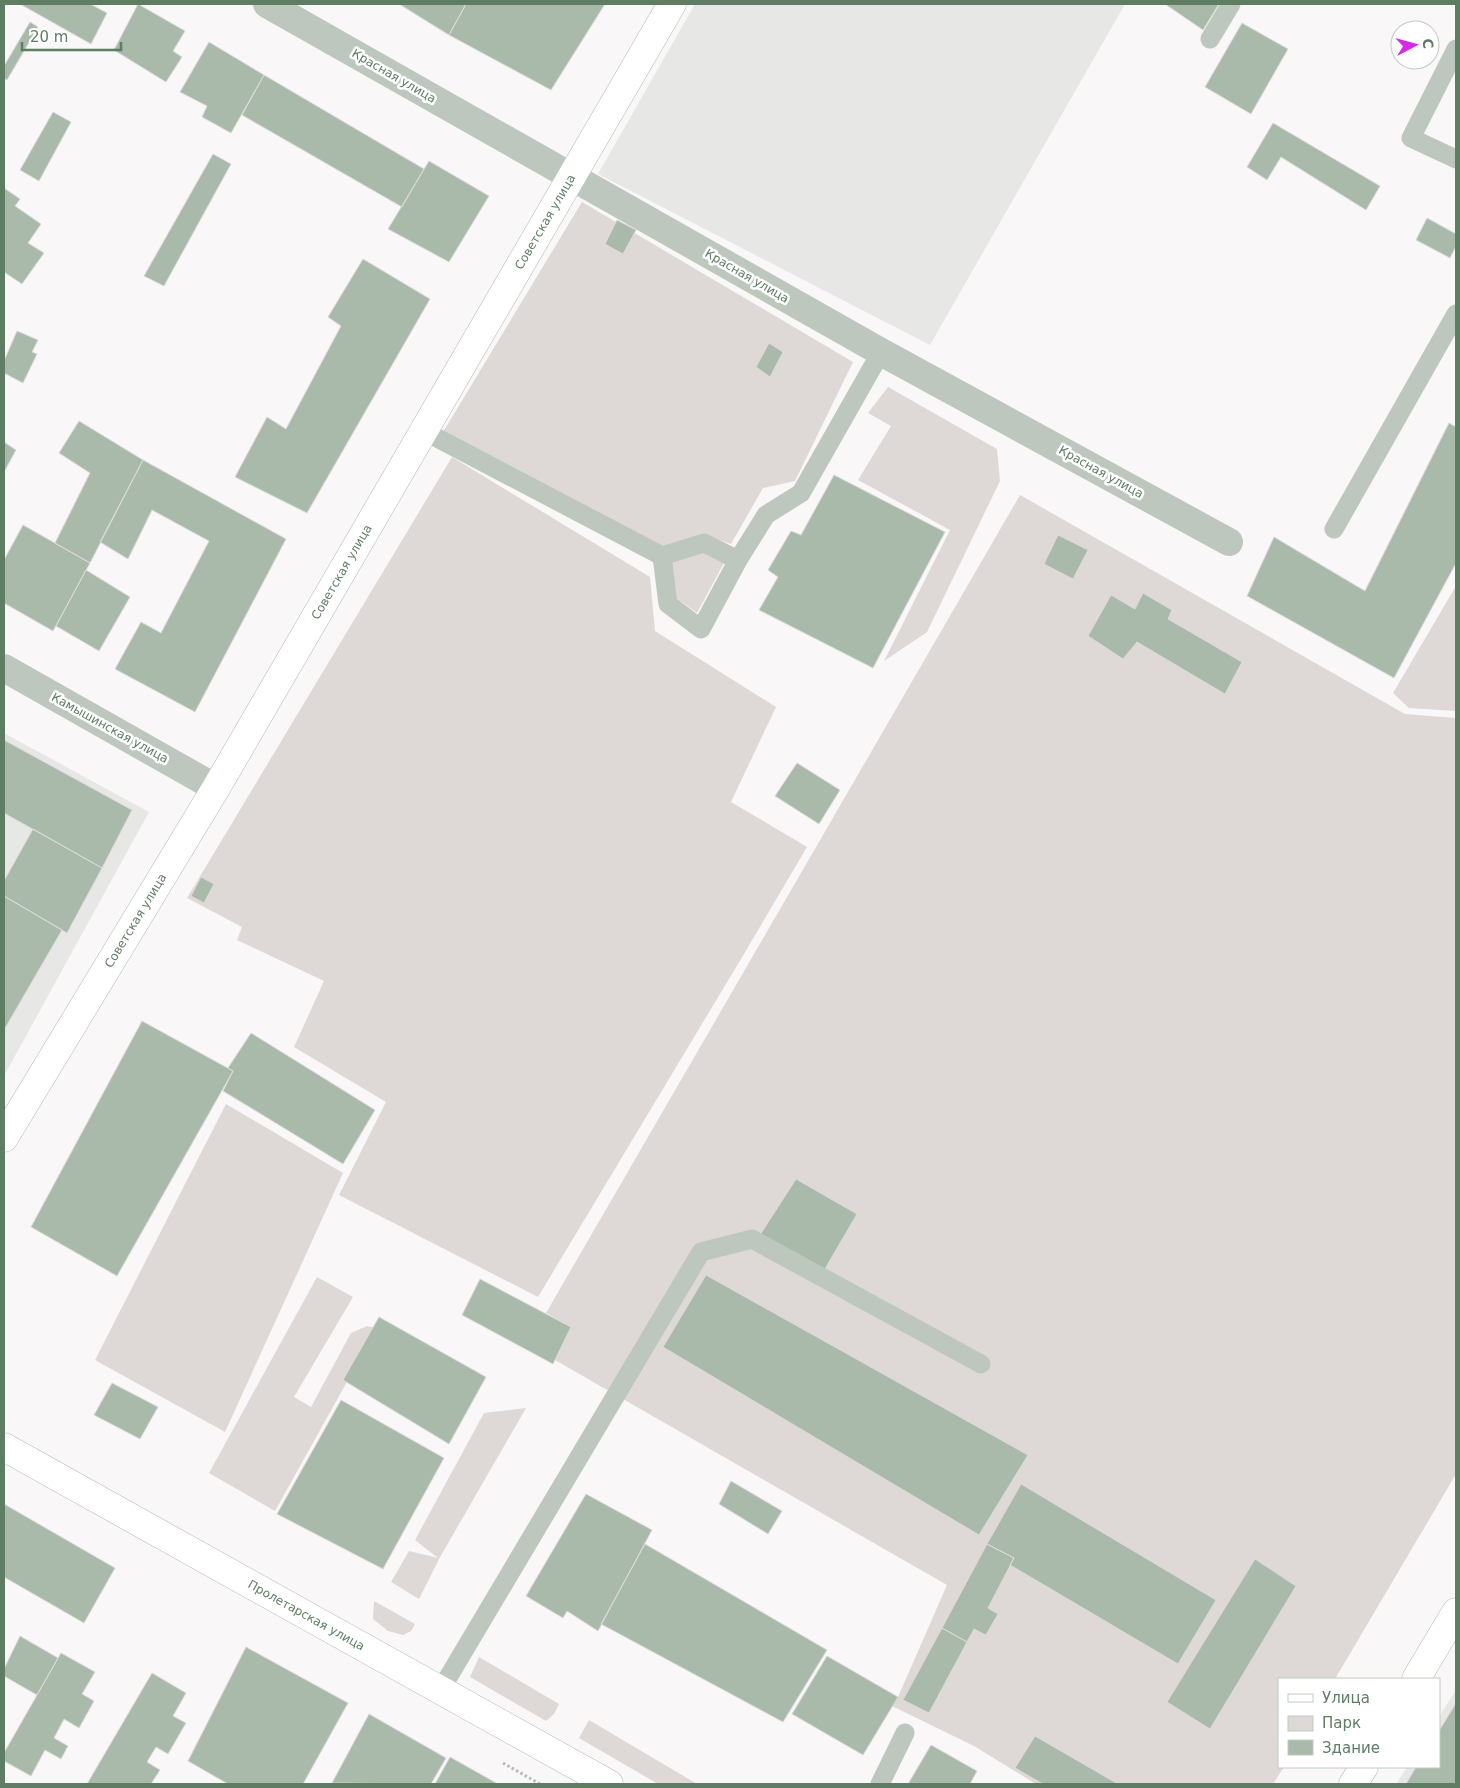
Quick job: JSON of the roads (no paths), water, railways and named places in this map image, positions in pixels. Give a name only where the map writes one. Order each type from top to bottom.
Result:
[{"type":"street","name":"Красная улица","points":[[267,4],[881,352],[1229,542]]},
{"type":"street","name":"Советская улица","points":[[4,1138],[216,788],[672,4]]},
{"type":"street","name":"Камышинская улица","points":[[4,668],[216,788]]},
{"type":"street","name":"Пролетарская улица","points":[[4,1448],[609,1784]]},
{"type":"street","points":[[1417,1678],[1456,1612]]},
{"type":"street","points":[[1353,1784],[1363,1768]]},
{"type":"lane","points":[[1210,39],[1231,4]]},
{"type":"lane","points":[[1456,48],[1411,138],[1456,159]]},
{"type":"lane","points":[[1334,529],[1456,314]]},
{"type":"lane","points":[[662,556],[668,604],[701,629],[738,560],[766,515],[801,493],[881,352]]},
{"type":"lane","points":[[424,432],[662,556],[704,543],[738,560]]},
{"type":"lane","points":[[440,1691],[700,1252],[752,1239],[981,1364]]},
{"type":"lane","points":[[880,1784],[905,1734]]}]
